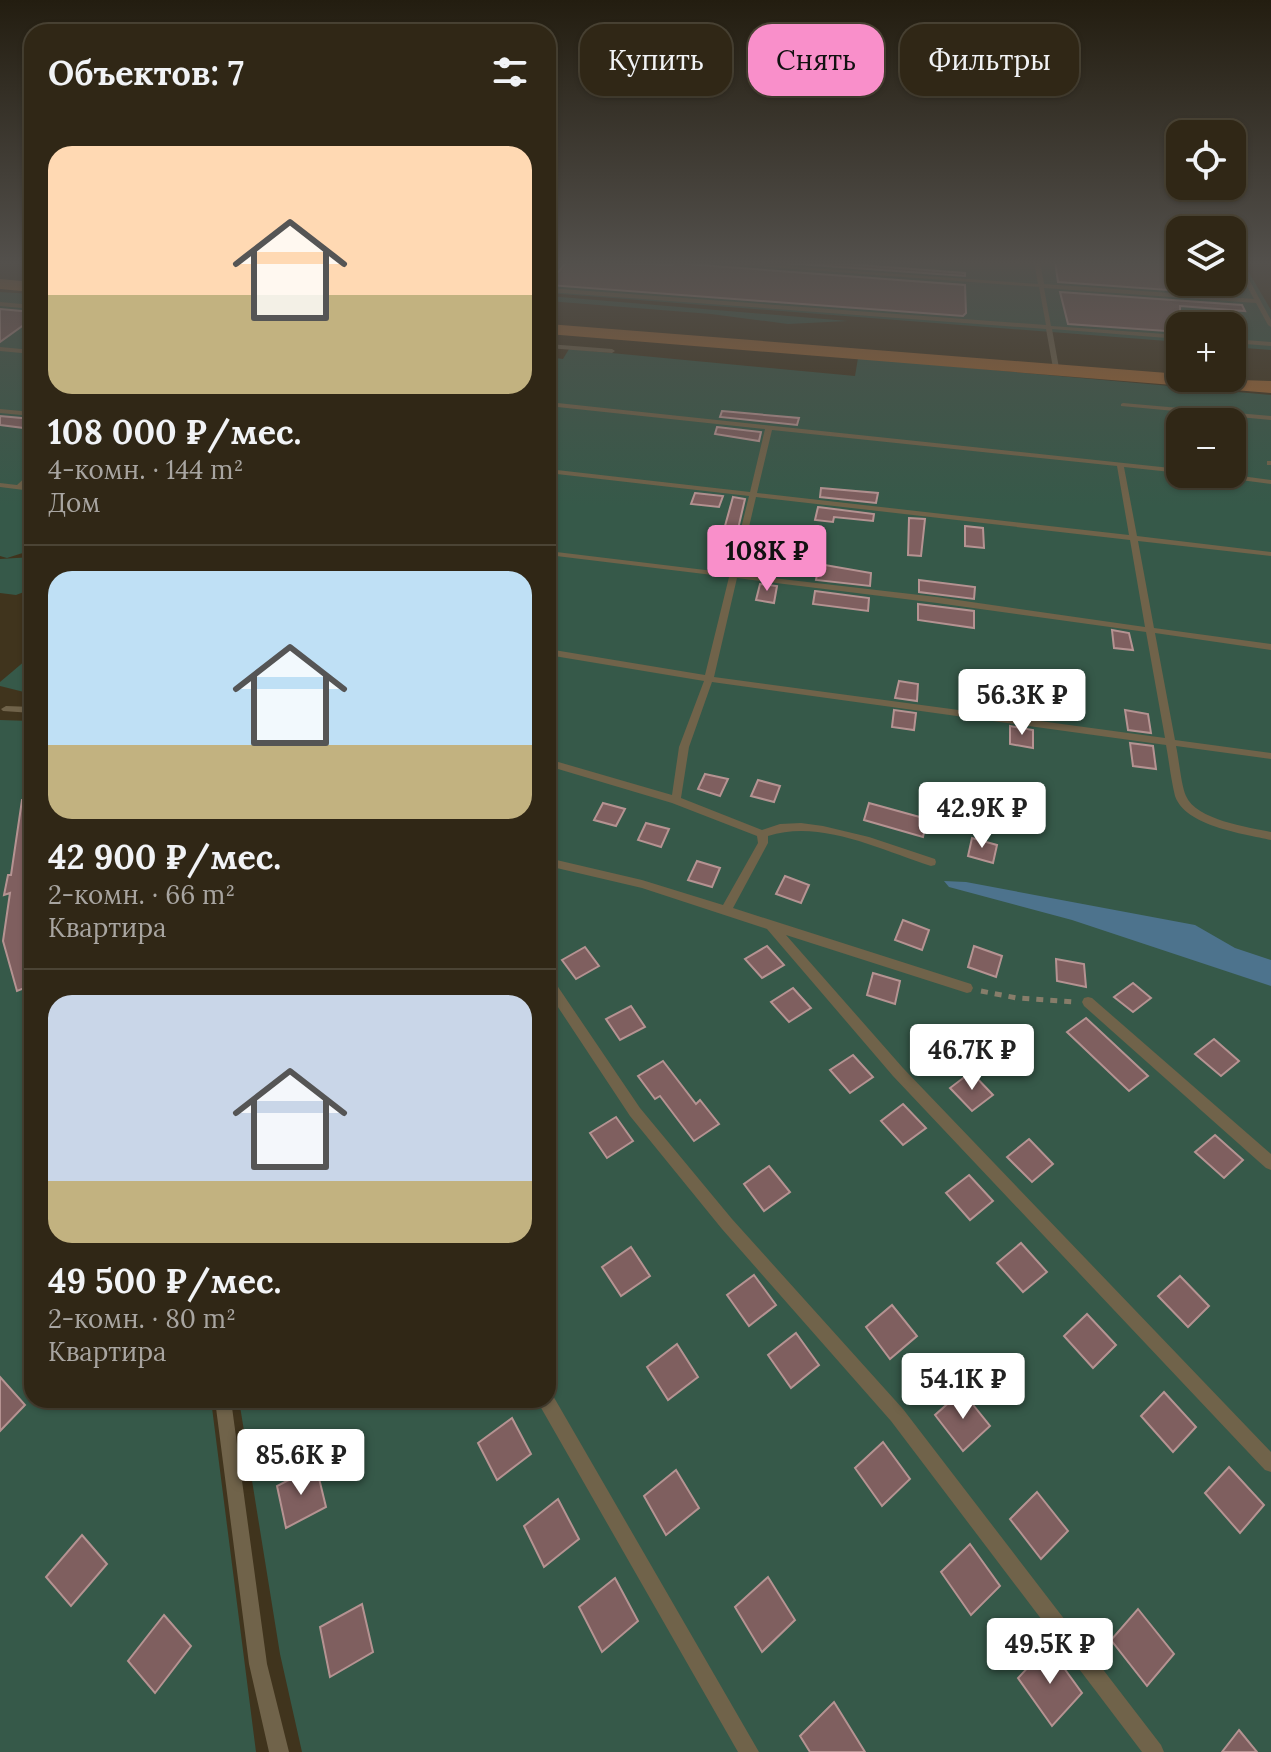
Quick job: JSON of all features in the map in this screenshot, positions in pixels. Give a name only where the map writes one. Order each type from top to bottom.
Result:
[{"type":"main road","points":[[727,343],[1271,387]]},
{"type":"lane","points":[[1052,343],[1056,368]]},
{"type":"lane","points":[[556,347],[612,351]]},
{"type":"lane","points":[[0,349],[24,351]]},
{"type":"lane","points":[[556,405],[1166,469]]},
{"type":"lane","points":[[1123,405],[1271,418]]},
{"type":"lane","points":[[0,411],[24,413]]},
{"type":"lane","points":[[676,800],[684,747],[709,679],[769,428]]},
{"type":"lane","points":[[1120,464],[1153,631],[1181,798],[1188,809],[1201,817],[1271,836]]},
{"type":"lane","points":[[556,472],[1271,554]]},
{"type":"lane","points":[[1246,479],[1271,482]]},
{"type":"lane","points":[[19,487],[24,483]]},
{"type":"lane","points":[[0,485],[24,488]]},
{"type":"lane","points":[[556,554],[1271,647]]},
{"type":"lane","points":[[556,653],[709,679],[1271,756]]},
{"type":"lane","points":[[6,709],[24,710]]},
{"type":"lane","points":[[556,764],[676,800],[762,834],[775,828],[794,826],[823,830],[931,862]]},
{"type":"lane","points":[[725,912],[763,843],[762,834]]},
{"type":"lane","points":[[556,864],[642,884],[967,988]]},
{"type":"lane","points":[[772,927],[898,1072],[1271,1464]]},
{"type":"lane","points":[[556,994],[635,1112],[727,1224],[897,1415],[1154,1752]]},
{"type":"lane","points":[[1088,1002],[1271,1163]]},
{"type":"lane","points":[[224,1408],[258,1664],[279,1752]]},
{"type":"lane","points":[[551,1408],[749,1752]]},
{"type":"path","points":[[967,988],[1017,998],[1088,1002]]},
{"type":"green space","points":[[0,343],[24,343],[24,553],[7,558],[0,556]]},
{"type":"green space","points":[[1246,343],[1271,343],[1271,350],[1246,348]]},
{"type":"green space","points":[[569,349],[855,376],[858,358],[1166,386],[1166,392],[1271,395],[1271,1752],[302,1752],[280,1654],[240,1408],[556,1408],[556,358],[563,359]]},
{"type":"green space","points":[[24,558],[24,592],[16,595],[0,593],[0,559]]},
{"type":"green space","points":[[24,662],[24,692],[0,686],[0,682]]},
{"type":"green space","points":[[0,720],[24,721],[24,1408],[212,1408],[256,1752],[0,1752]]},
{"type":"water","points":[[944,881],[966,882],[1195,925],[1235,948],[1271,960],[1271,986],[1072,920],[949,887]]},
{"type":"building","points":[[722,411],[799,418],[797,425],[720,417]]},
{"type":"building","points":[[0,416],[24,418],[24,428],[0,425]]},
{"type":"building","points":[[717,427],[761,432],[759,441],[715,434]]},
{"type":"building","points":[[821,488],[878,493],[876,503],[820,497]]},
{"type":"building","points":[[695,493],[723,496],[719,507],[691,504]]},
{"type":"building","points":[[733,497],[745,499],[734,546],[720,544]]},
{"type":"building","points":[[818,507],[874,514],[873,521],[834,517],[833,522],[815,520]]},
{"type":"building","points":[[909,518],[925,519],[921,556],[908,555]]},
{"type":"building","points":[[965,526],[983,528],[984,548],[965,546]]},
{"type":"building","points":[[819,564],[871,573],[870,586],[816,580]]},
{"type":"building","points":[[919,580],[975,587],[974,599],[919,592]]},
{"type":"building","points":[[760,584],[777,586],[774,603],[756,600]]},
{"type":"building","points":[[815,591],[869,598],[868,611],[813,604]]},
{"type":"building","points":[[918,604],[974,611],[974,628],[918,620]]},
{"type":"building","points":[[1112,630],[1129,633],[1133,650],[1114,648]]},
{"type":"building","points":[[899,681],[918,684],[917,701],[895,698]]},
{"type":"building","points":[[1011,692],[1032,695],[1032,717],[1010,714]]},
{"type":"building","points":[[894,710],[916,713],[914,730],[892,727]]},
{"type":"building","points":[[1125,710],[1148,714],[1151,733],[1128,730]]},
{"type":"building","points":[[1010,726],[1033,730],[1033,748],[1010,744]]},
{"type":"building","points":[[1130,743],[1153,746],[1156,769],[1133,766]]},
{"type":"building","points":[[705,774],[728,779],[720,796],[698,789]]},
{"type":"building","points":[[758,780],[780,786],[774,802],[751,796]]},
{"type":"building","points":[[24,800],[24,988],[17,991],[3,941],[10,893],[4,895],[8,875],[11,875]]},
{"type":"building","points":[[603,803],[625,809],[616,826],[594,820]]},
{"type":"building","points":[[869,803],[927,819],[923,837],[864,820]]},
{"type":"building","points":[[646,823],[669,829],[661,847],[638,840]]},
{"type":"building","points":[[972,838],[997,845],[993,863],[968,856]]},
{"type":"building","points":[[697,861],[720,868],[712,887],[688,880]]},
{"type":"building","points":[[785,876],[809,885],[801,903],[776,894]]},
{"type":"building","points":[[903,920],[929,930],[922,950],[895,940]]},
{"type":"building","points":[[767,946],[784,965],[762,978],[745,959]]},
{"type":"building","points":[[974,946],[1002,956],[996,977],[968,967]]},
{"type":"building","points":[[585,947],[599,966],[576,979],[562,960]]},
{"type":"building","points":[[1056,959],[1084,964],[1086,987],[1057,981]]},
{"type":"building","points":[[873,973],[900,981],[895,1004],[867,995]]},
{"type":"building","points":[[1133,983],[1151,998],[1133,1012],[1114,997]]},
{"type":"building","points":[[793,988],[811,1008],[789,1022],[771,1002]]},
{"type":"building","points":[[631,1006],[645,1027],[620,1040],[606,1019]]},
{"type":"building","points":[[1086,1018],[1148,1076],[1129,1091],[1067,1032]]},
{"type":"building","points":[[1214,1039],[1239,1061],[1221,1076],[1195,1054]]},
{"type":"building","points":[[853,1055],[873,1077],[850,1093],[830,1070]]},
{"type":"building","points":[[663,1061],[696,1104],[700,1100],[719,1124],[694,1141],[660,1096],[655,1099],[638,1076]]},
{"type":"building","points":[[971,1072],[993,1095],[972,1111],[950,1088]]},
{"type":"building","points":[[903,1104],[926,1128],[903,1145],[881,1121]]},
{"type":"building","points":[[616,1117],[633,1141],[607,1158],[590,1133]]},
{"type":"building","points":[[1215,1135],[1243,1160],[1224,1178],[1195,1152]]},
{"type":"building","points":[[1029,1139],[1053,1164],[1032,1182],[1007,1157]]},
{"type":"building","points":[[769,1166],[790,1192],[764,1211],[744,1184]]},
{"type":"building","points":[[969,1175],[993,1201],[970,1220],[946,1193]]},
{"type":"building","points":[[1021,1243],[1047,1272],[1023,1292],[997,1263]]},
{"type":"building","points":[[631,1247],[650,1276],[621,1296],[602,1267]]},
{"type":"building","points":[[754,1275],[776,1305],[749,1326],[727,1295]]},
{"type":"building","points":[[1180,1276],[1209,1306],[1188,1327],[1158,1296]]},
{"type":"building","points":[[892,1305],[917,1336],[890,1359],[866,1327]]},
{"type":"building","points":[[1087,1314],[1116,1345],[1093,1368],[1064,1336]]},
{"type":"building","points":[[796,1333],[819,1365],[791,1388],[768,1355]]},
{"type":"building","points":[[677,1344],[698,1377],[668,1400],[647,1367]]},
{"type":"building","points":[[0,1377],[24,1406],[0,1431]]},
{"type":"building","points":[[962,1391],[990,1426],[963,1451],[935,1415]]},
{"type":"building","points":[[1164,1392],[1196,1427],[1173,1452],[1141,1416]]},
{"type":"building","points":[[512,1418],[531,1454],[497,1480],[478,1443]]},
{"type":"building","points":[[883,1442],[910,1479],[882,1506],[855,1468]]},
{"type":"building","points":[[316,1466],[326,1507],[286,1528],[277,1486]]},
{"type":"building","points":[[1229,1467],[1264,1505],[1240,1533],[1205,1493]]},
{"type":"building","points":[[676,1470],[699,1508],[666,1535],[644,1496]]},
{"type":"building","points":[[1037,1492],[1068,1531],[1041,1559],[1010,1519]]},
{"type":"building","points":[[558,1499],[579,1539],[544,1567],[524,1526]]},
{"type":"building","points":[[82,1535],[107,1564],[71,1606],[46,1577]]},
{"type":"building","points":[[970,1544],[1000,1586],[971,1615],[941,1572]]},
{"type":"building","points":[[768,1577],[795,1620],[762,1652],[735,1607]]},
{"type":"building","points":[[615,1578],[638,1621],[602,1652],[579,1607]]},
{"type":"building","points":[[362,1604],[373,1652],[330,1677],[320,1627]]},
{"type":"building","points":[[1138,1609],[1174,1654],[1147,1686],[1111,1640]]},
{"type":"building","points":[[164,1615],[191,1646],[155,1693],[128,1661]]},
{"type":"building","points":[[1048,1646],[1082,1693],[1052,1726],[1018,1678]]},
{"type":"building","points":[[834,1702],[865,1752],[810,1752],[800,1736]]},
{"type":"building","points":[[1239,1730],[1257,1752],[1222,1752]]}]
